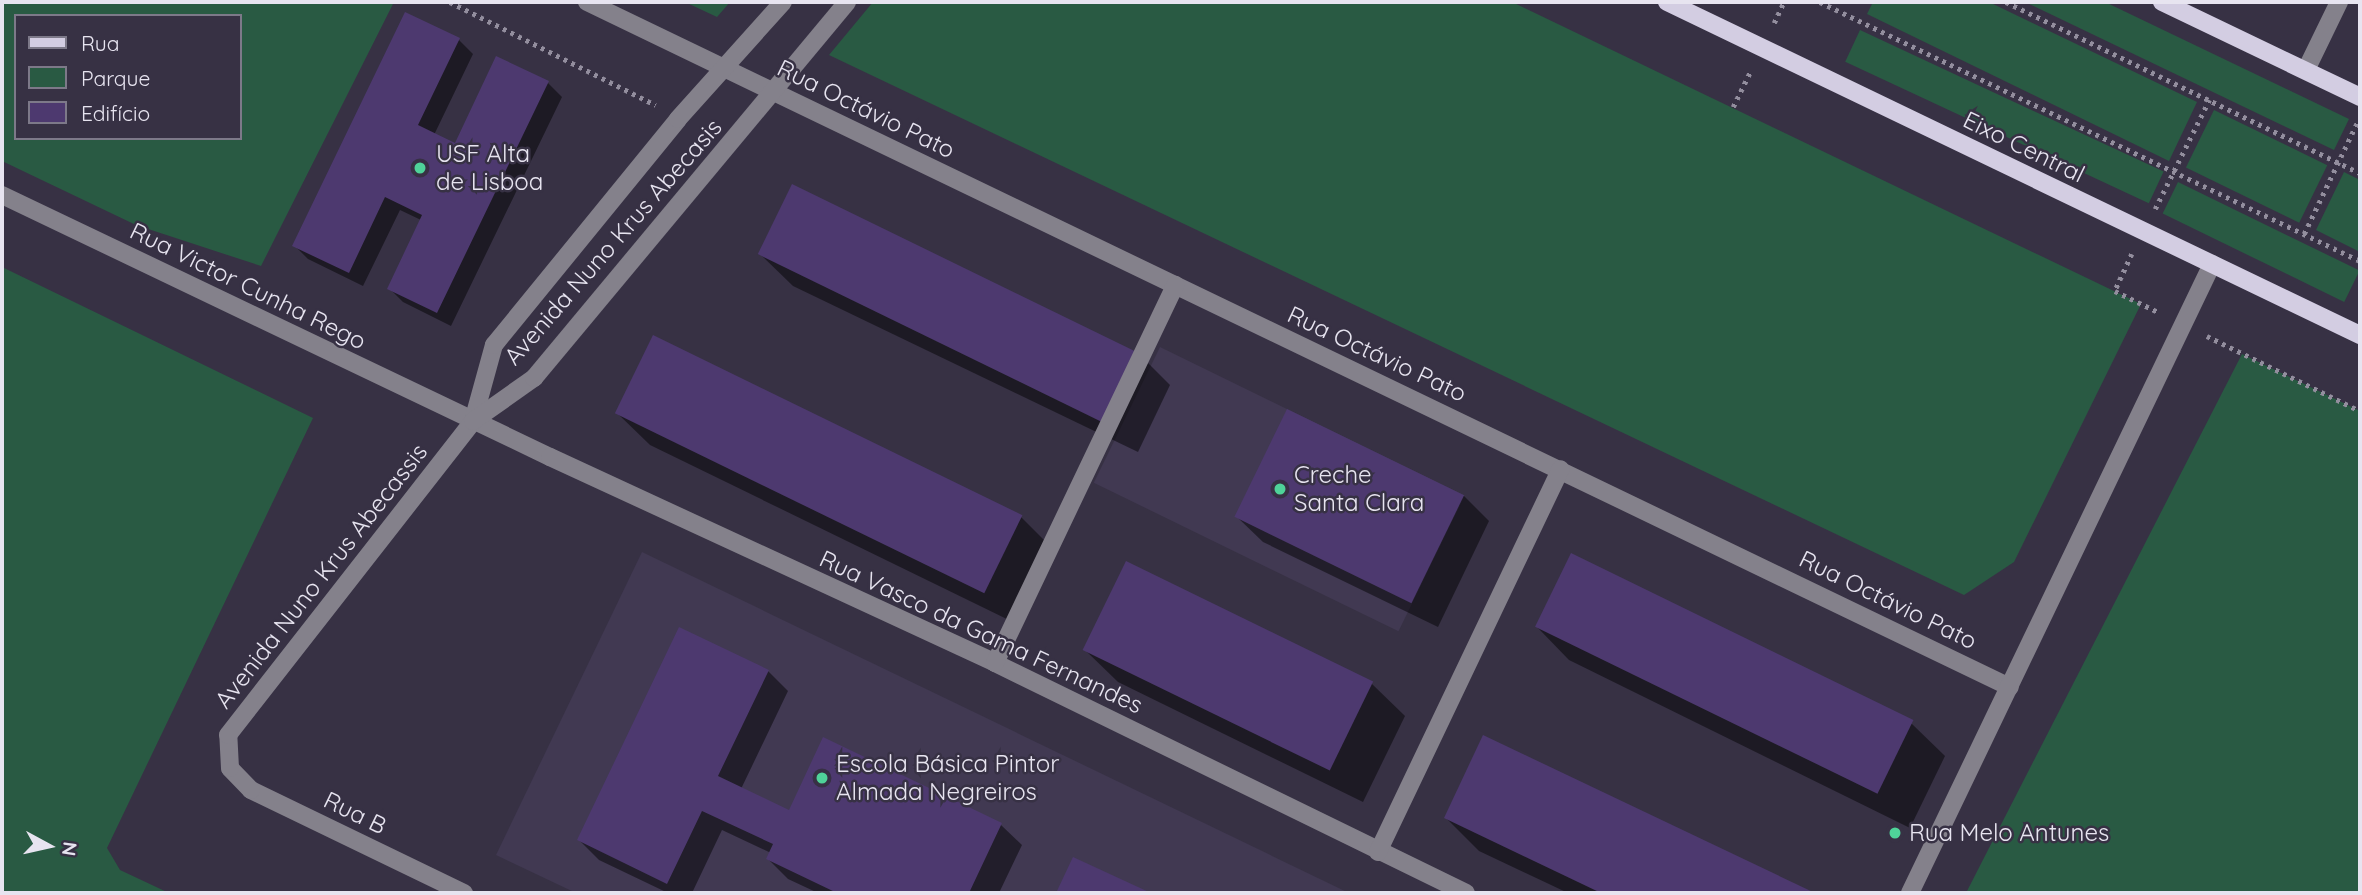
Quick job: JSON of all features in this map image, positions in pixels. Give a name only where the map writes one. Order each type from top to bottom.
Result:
[{"type":"main road","name":"Eixo Central","points":[[1667,2],[2360,335]]},
{"type":"main road","points":[[2162,2],[2360,97]]},
{"type":"street","name":"Rua Octávio Pato","points":[[587,2],[2010,687]]},
{"type":"street","name":"Avenida Nuno Krus Abecasis","points":[[473,421],[494,345],[678,119],[783,2]]},
{"type":"street","name":"Avenida Nuno Krus Abecasis","points":[[473,421],[534,378],[847,2]]},
{"type":"street","points":[[2306,70],[2339,2]]},
{"type":"street","name":"Rua Victor Cunha Rego","points":[[2,195],[473,421]]},
{"type":"street","points":[[1910,893],[2212,264]]},
{"type":"street","points":[[995,663],[1175,285]]},
{"type":"street","name":"Rua Vasco da Gama Fernandes","points":[[473,421],[995,663],[1466,893]]},
{"type":"street","name":"Avenida Nuno Krus Abecassis","points":[[230,768],[228,735],[473,421]]},
{"type":"street","points":[[1378,852],[1561,470]]},
{"type":"street","name":"Rua B","points":[[230,768],[251,790],[464,893]]},
{"type":"path","points":[[450,2],[663,108],[678,119]]},
{"type":"path","points":[[1820,2],[2360,261]]},
{"type":"path","points":[[2006,2],[2360,173]]},
{"type":"path","points":[[2304,234],[2360,117]]},
{"type":"shaded area","name":"Creche Santa Clara","points":[[1160,347],[1465,496],[1398,631],[1094,483]]},
{"type":"shaded area","name":"Escola Básica Pintor Almada Negreiros","points":[[642,552],[1349,893],[576,893],[496,855]]},
{"type":"green space","points":[[2,2],[394,2],[261,266],[136,225],[2,161]]},
{"type":"green space","points":[[685,2],[730,2],[717,17]]},
{"type":"green space","points":[[873,2],[1512,2],[2141,304],[2014,562],[1964,595],[829,55]]},
{"type":"green space","points":[[1873,2],[1989,2],[2197,102],[2169,161],[1867,14]]},
{"type":"green space","points":[[2025,2],[2105,2],[2349,119],[2334,150]]},
{"type":"green space","points":[[1860,30],[2164,172],[2149,203],[1845,62]]},
{"type":"green space","points":[[2214,110],[2327,165],[2299,223],[2186,168]]},
{"type":"green space","points":[[2344,172],[2360,180],[2360,252],[2316,230]]},
{"type":"green space","points":[[2178,182],[2360,271],[2344,302],[2163,213]]},
{"type":"green space","points":[[2,267],[313,418],[107,848],[120,870],[169,893],[2,893]]},
{"type":"green space","points":[[2242,354],[2360,411],[2360,893],[1966,893]]},
{"type":"building","points":[[405,12],[460,38],[418,125],[455,143],[496,56],[549,81],[437,313],[387,289],[422,215],[385,197],[349,273],[292,246]]},
{"type":"building","points":[[792,184],[1137,352],[1103,422],[758,254]]},
{"type":"building","points":[[653,335],[1022,515],[984,593],[615,413]]},
{"type":"building","points":[[1287,409],[1464,495],[1411,603],[1234,517]]},
{"type":"building","points":[[1571,553],[1913,720],[1877,794],[1535,627]]},
{"type":"building","points":[[1126,561],[1373,682],[1330,771],[1083,650]]},
{"type":"building","points":[[679,627],[769,670],[718,776],[789,810],[823,737],[1002,823],[969,893],[837,893],[766,859],[773,844],[702,811],[667,884],[577,840]]},
{"type":"building","points":[[1483,735],[1815,893],[1601,893],[1444,818]]},
{"type":"building","points":[[1073,857],[1151,893],[1056,893]]},
{"type":"place","name":"USF Alta de Lisboa","points":[[420,168]]},
{"type":"place","name":"Creche Santa Clara","points":[[1280,489]]},
{"type":"place","name":"Escola Básica Pintor Almada Negreiros","points":[[822,778]]},
{"type":"place","name":"Rua Melo Antunes","points":[[1895,833]]}]
